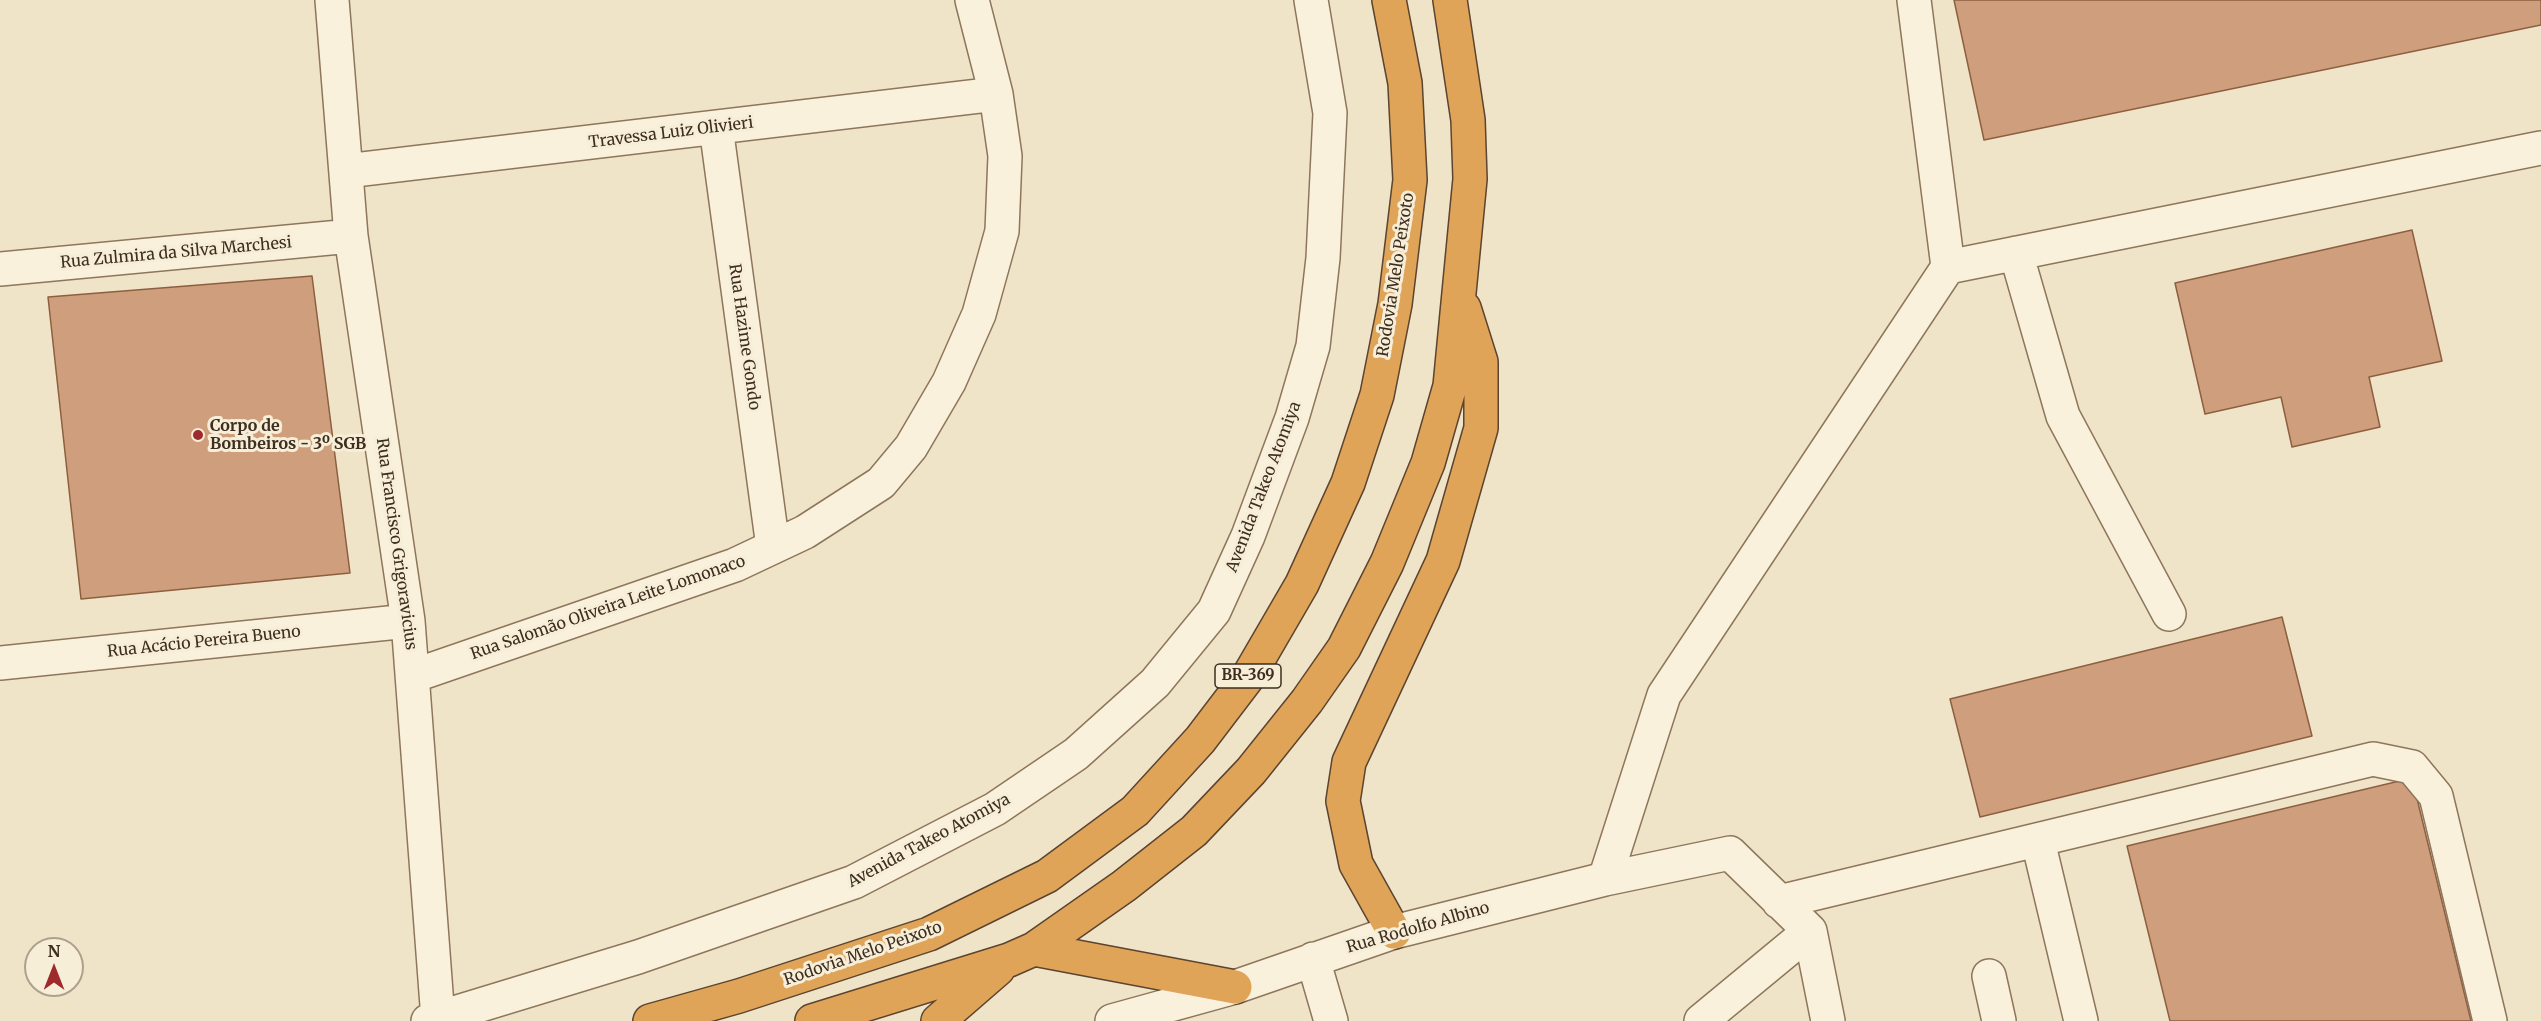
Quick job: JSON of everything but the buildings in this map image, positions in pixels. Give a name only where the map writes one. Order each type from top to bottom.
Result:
[{"type":"highway","name":"Rodovia Melo Peixoto","points":[[650,1021],[739,996],[928,934],[1047,876],[1135,811],[1200,740],[1248,677],[1302,584],[1348,483],[1377,395],[1395,304],[1410,180],[1405,83],[1389,0]]},
{"type":"highway","points":[[938,1021],[1021,955],[1124,886],[1194,831],[1251,771],[1307,701],[1344,648],[1387,563],[1428,463],[1450,386],[1470,179],[1468,132],[1459,49],[1450,0]]},
{"type":"highway","points":[[1394,932],[1356,864],[1343,801],[1348,762],[1443,561],[1481,428],[1481,362],[1460,292]]},
{"type":"highway","points":[[812,1021],[1021,955],[1235,987]]},
{"type":"street","name":"Rua Francisco Grigoravicius","points":[[332,0],[351,236],[408,621],[433,1020]]},
{"type":"street","name":"Rua Salomão Oliveira Leite Lomonaco","points":[[413,676],[735,566],[805,532],[881,483],[911,447],[949,382],[980,314],[1002,231],[1005,156],[996,94],[972,0]]},
{"type":"street","name":"Avenida Takeo Atomiya","points":[[433,1020],[638,957],[854,882],[995,809],[1076,754],[1155,683],[1214,611],[1248,536],[1292,418],[1313,346],[1323,258],[1330,113],[1311,0]]},
{"type":"street","points":[[1605,879],[1664,695],[1948,267],[1914,0]]},
{"type":"street","name":"Travessa Luiz Olivieri","points":[[345,171],[996,94]]},
{"type":"street","name":"Rua Hazime Gondo","points":[[716,127],[773,547]]},
{"type":"street","points":[[1948,267],[2541,148]]},
{"type":"street","name":"Rua Zulmira da Silva Marchesi","points":[[0,269],[351,236]]},
{"type":"street","points":[[2016,253],[2063,416],[2169,614]]},
{"type":"street","name":"Rua Acácio Pereira Bueno","points":[[0,663],[408,621]]},
{"type":"street","points":[[1779,902],[2373,759],[2412,767],[2436,796],[2490,1021]]},
{"type":"street","points":[[2038,841],[2081,1021]]},
{"type":"street","name":"Rua Rodolfo Albino","points":[[1112,1021],[1235,987],[1394,932],[1605,879],[1730,853],[1779,902]]},
{"type":"street","points":[[1779,902],[1810,931],[1828,1021]]},
{"type":"street","points":[[1701,1021],[1810,931]]},
{"type":"street","points":[[1313,959],[1331,1021]]},
{"type":"street","points":[[1989,976],[1999,1021]]},
{"type":"place","name":"Corpo de Bombeiros - 3º SGB","points":[[198,435]]}]
